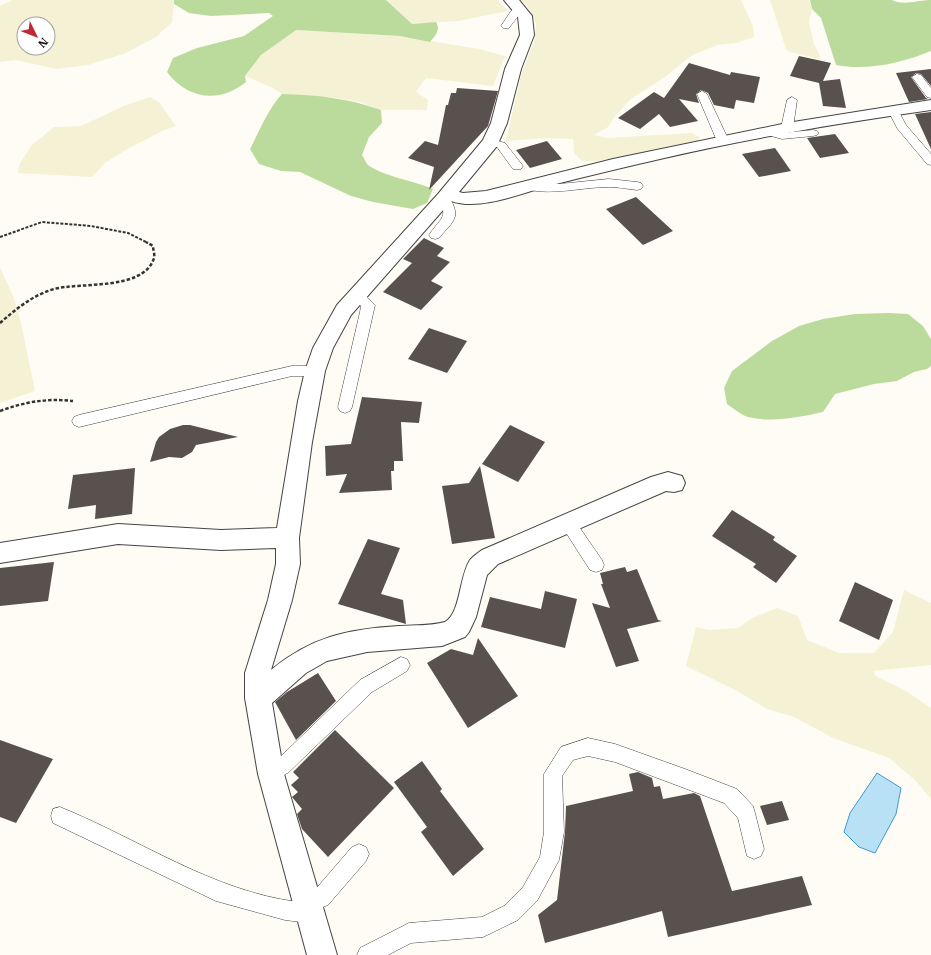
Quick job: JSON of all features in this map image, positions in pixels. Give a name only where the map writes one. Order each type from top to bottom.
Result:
[{"type":"street","points":[[322,955],[270,774],[258,698],[258,673],[280,600],[288,564],[287,538],[301,442],[315,371],[323,348],[344,310],[446,196],[491,142],[499,123],[513,69],[527,35],[525,16],[515,5]]},
{"type":"street","points":[[446,196],[462,199],[486,197],[613,164],[723,140],[787,128],[931,105]]},
{"type":"street","points":[[258,698],[300,664],[323,650],[348,644],[448,633],[457,628],[467,606],[474,577],[482,563],[501,552],[659,484],[668,481],[674,483]]},
{"type":"street","points":[[0,553],[118,534],[221,540],[287,538]]},
{"type":"lane","points":[[506,26],[514,13],[515,5]]},
{"type":"lane","points":[[917,77],[931,95]]},
{"type":"lane","points":[[702,94],[723,140]]},
{"type":"lane","points":[[787,128],[792,100]]},
{"type":"lane","points":[[894,110],[901,126],[931,161]]},
{"type":"lane","points":[[768,132],[782,136],[813,133]]},
{"type":"lane","points":[[491,142],[501,145],[517,166]]},
{"type":"lane","points":[[529,186],[538,188],[558,188],[609,183],[637,186]]},
{"type":"lane","points":[[435,236],[450,216],[450,208],[446,196]]},
{"type":"lane","points":[[345,407],[368,306],[357,295]]},
{"type":"lane","points":[[79,421],[292,371],[315,371]]},
{"type":"lane","points":[[568,523],[596,565]]},
{"type":"lane","points":[[270,774],[283,766],[366,686],[401,665]]},
{"type":"lane","points":[[367,955],[408,933],[483,927],[511,913],[530,894],[549,860],[554,832],[553,774],[567,753],[588,747],[615,753],[730,796],[746,813],[754,849]]},
{"type":"lane","points":[[60,816],[216,891],[285,910],[308,908],[321,898],[360,854]]},
{"type":"path","points":[[0,237],[42,222],[92,226],[128,233],[143,240],[152,246],[154,258],[147,271],[129,280],[54,289],[30,300],[11,313],[0,323]]},
{"type":"path","points":[[0,411],[22,402],[58,398],[78,402],[83,410],[79,421]]},
{"type":"shaded area","points":[[12,0],[174,0],[172,22],[156,37],[126,53],[88,65],[56,69],[16,60],[0,62],[0,6]]},
{"type":"shaded area","points":[[386,0],[498,0],[508,11],[458,21],[412,24]]},
{"type":"shaded area","points":[[521,0],[741,0],[753,26],[754,37],[736,43],[717,45],[691,56],[665,77],[631,99],[615,116],[608,127],[594,135],[607,138],[692,133],[699,137],[698,142],[597,161],[582,161],[574,153],[573,139],[548,138],[506,141],[521,75],[534,42],[536,24],[530,10]]},
{"type":"shaded area","points":[[770,0],[809,0],[812,9],[809,22],[814,44],[820,56],[819,59],[790,52],[786,49]]},
{"type":"shaded area","points":[[295,30],[400,36],[479,49],[505,56],[493,86],[426,78],[416,92],[428,100],[427,110],[381,110],[360,102],[336,98],[282,94],[273,88],[245,76],[261,55]]},
{"type":"shaded area","points":[[150,97],[159,102],[176,126],[162,131],[124,151],[105,163],[92,177],[18,173],[19,165],[32,145],[54,127],[81,126],[126,105]]},
{"type":"shaded area","points":[[0,268],[14,298],[21,323],[35,391],[0,403]]},
{"type":"shaded area","points":[[904,590],[931,603],[931,665],[873,671],[876,676],[906,691],[931,708],[931,799],[915,780],[889,758],[833,738],[794,717],[767,709],[739,692],[686,666],[696,627],[709,630],[738,628],[752,618],[777,608],[798,616],[807,640],[839,653],[874,653],[893,632]]},
{"type":"green space","points":[[174,0],[386,0],[412,24],[436,22],[438,30],[430,42],[400,36],[296,30],[261,55],[245,76],[246,82],[225,94],[214,96],[204,95],[194,93],[184,88],[167,72],[173,58],[197,48],[244,36],[273,16],[269,13],[211,16],[189,13],[174,4]]},
{"type":"green space","points":[[810,0],[892,0],[906,3],[931,0],[931,51],[884,65],[848,67],[836,65],[821,18],[812,9]]},
{"type":"green space","points":[[282,94],[332,98],[381,110],[382,123],[369,137],[362,155],[368,165],[374,169],[433,189],[427,203],[413,209],[373,202],[351,196],[300,172],[281,171],[259,164],[250,149],[268,113]]},
{"type":"green space","points":[[855,314],[908,314],[923,326],[931,339],[931,366],[927,369],[914,372],[897,381],[874,384],[835,394],[823,412],[805,416],[786,419],[757,419],[745,416],[727,404],[724,388],[732,371],[772,341],[799,326],[823,319]]},
{"type":"water","points":[[877,773],[901,788],[896,814],[875,853],[859,847],[844,832],[850,813]]},
{"type":"building","points":[[799,56],[831,63],[823,81],[840,79],[846,108],[823,106],[819,83],[790,76]]},
{"type":"building","points":[[689,63],[730,75],[731,72],[760,77],[754,103],[736,100],[734,109],[714,105],[708,93],[701,90],[696,94],[699,103],[679,99],[698,121],[670,127],[659,114],[640,129],[618,118],[654,92],[664,98]]},
{"type":"building","points":[[931,69],[931,86],[921,74],[916,73],[911,77],[928,99],[909,102],[896,73]]},
{"type":"building","points":[[457,88],[498,91],[488,126],[429,190],[434,167],[408,158],[425,141],[438,145],[446,105],[448,105],[451,93],[456,93]]},
{"type":"building","points":[[931,112],[931,149],[915,114]]},
{"type":"building","points":[[835,134],[849,153],[820,158],[807,138]]},
{"type":"building","points":[[547,141],[562,159],[530,168],[516,150]]},
{"type":"building","points":[[775,148],[791,171],[759,177],[742,154]]},
{"type":"building","points":[[636,197],[673,231],[643,245],[606,209]]},
{"type":"building","points":[[424,238],[444,248],[437,256],[450,262],[431,281],[443,287],[421,310],[383,292],[412,263],[403,259]]},
{"type":"building","points":[[429,328],[467,341],[447,373],[408,359]]},
{"type":"building","points":[[362,397],[422,402],[419,423],[401,422],[403,461],[394,461],[394,471],[391,471],[392,490],[339,493],[347,474],[326,476],[325,446],[351,444]]},
{"type":"building","points":[[183,425],[190,425],[238,437],[196,445],[192,452],[182,458],[169,457],[150,462],[159,437],[170,429]]},
{"type":"building","points":[[510,425],[545,442],[518,482],[482,464]]},
{"type":"building","points":[[480,466],[495,538],[452,544],[442,486],[469,483]]},
{"type":"building","points":[[135,468],[132,514],[95,519],[96,505],[68,509],[73,475]]},
{"type":"building","points":[[732,510],[775,537],[773,540],[797,556],[776,583],[753,567],[756,564],[712,536]]},
{"type":"building","points":[[368,539],[400,548],[381,594],[403,600],[406,624],[338,604]]},
{"type":"building","points":[[54,562],[48,601],[0,606],[0,568]]},
{"type":"building","points":[[625,567],[627,572],[637,569],[658,620],[662,621],[627,629],[639,661],[616,667],[592,603],[610,608],[601,584],[603,584],[600,573]]},
{"type":"building","points":[[855,582],[893,600],[879,640],[839,621]]},
{"type":"building","points":[[545,591],[577,599],[565,648],[481,627],[490,597],[541,609]]},
{"type":"building","points":[[478,638],[518,696],[468,728],[427,663],[451,649],[473,655]]},
{"type":"building","points":[[318,673],[336,701],[296,740],[275,702],[287,692]]},
{"type":"building","points":[[335,730],[394,788],[328,857],[302,829],[297,814],[302,809],[292,797],[298,792],[291,785],[299,778],[293,772]]},
{"type":"building","points":[[0,740],[53,759],[16,823],[0,817]]},
{"type":"building","points":[[422,761],[442,789],[440,791],[484,849],[453,876],[421,832],[427,827],[394,782]]},
{"type":"building","points":[[638,772],[652,778],[654,787],[660,786],[663,799],[694,793],[700,796],[732,891],[802,876],[812,905],[668,937],[662,911],[545,943],[538,915],[557,900],[565,832],[566,806],[633,791],[629,774]]},
{"type":"building","points":[[782,801],[789,820],[767,825],[760,806]]}]
